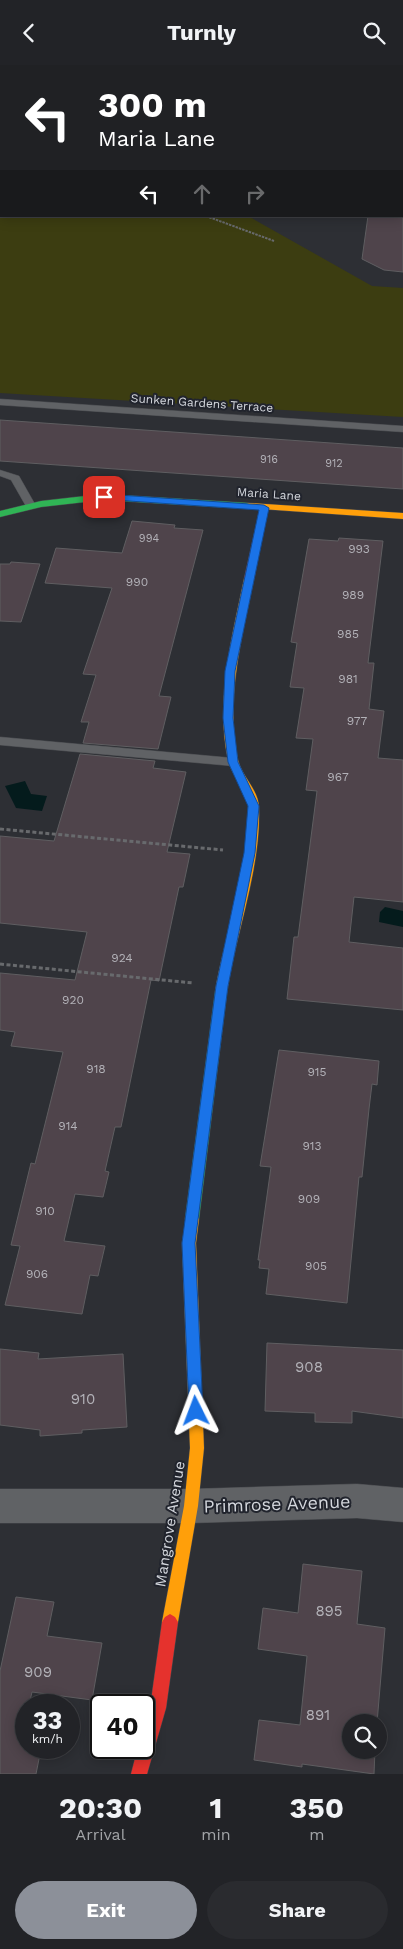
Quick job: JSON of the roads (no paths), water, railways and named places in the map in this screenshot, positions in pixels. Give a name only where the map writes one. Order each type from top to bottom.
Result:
[{"type":"street","name":"Maria Lane","points":[[0,515],[31,506],[72,499],[134,498],[403,516]]},
{"type":"street","name":"Mangrove Avenue","points":[[139,1774],[158,1708],[174,1597],[191,1506],[197,1448],[189,1243],[222,986],[250,853],[254,806],[233,762],[228,718],[230,671],[264,508]]},
{"type":"street","name":"Primrose Avenue","points":[[0,1506],[15,1508],[191,1506],[357,1501],[403,1505]]},
{"type":"lane","name":"Sunken Gardens Terrace","points":[[0,402],[403,429]]},
{"type":"lane","points":[[0,473],[15,478],[31,506]]},
{"type":"lane","points":[[0,741],[233,762]]}]
